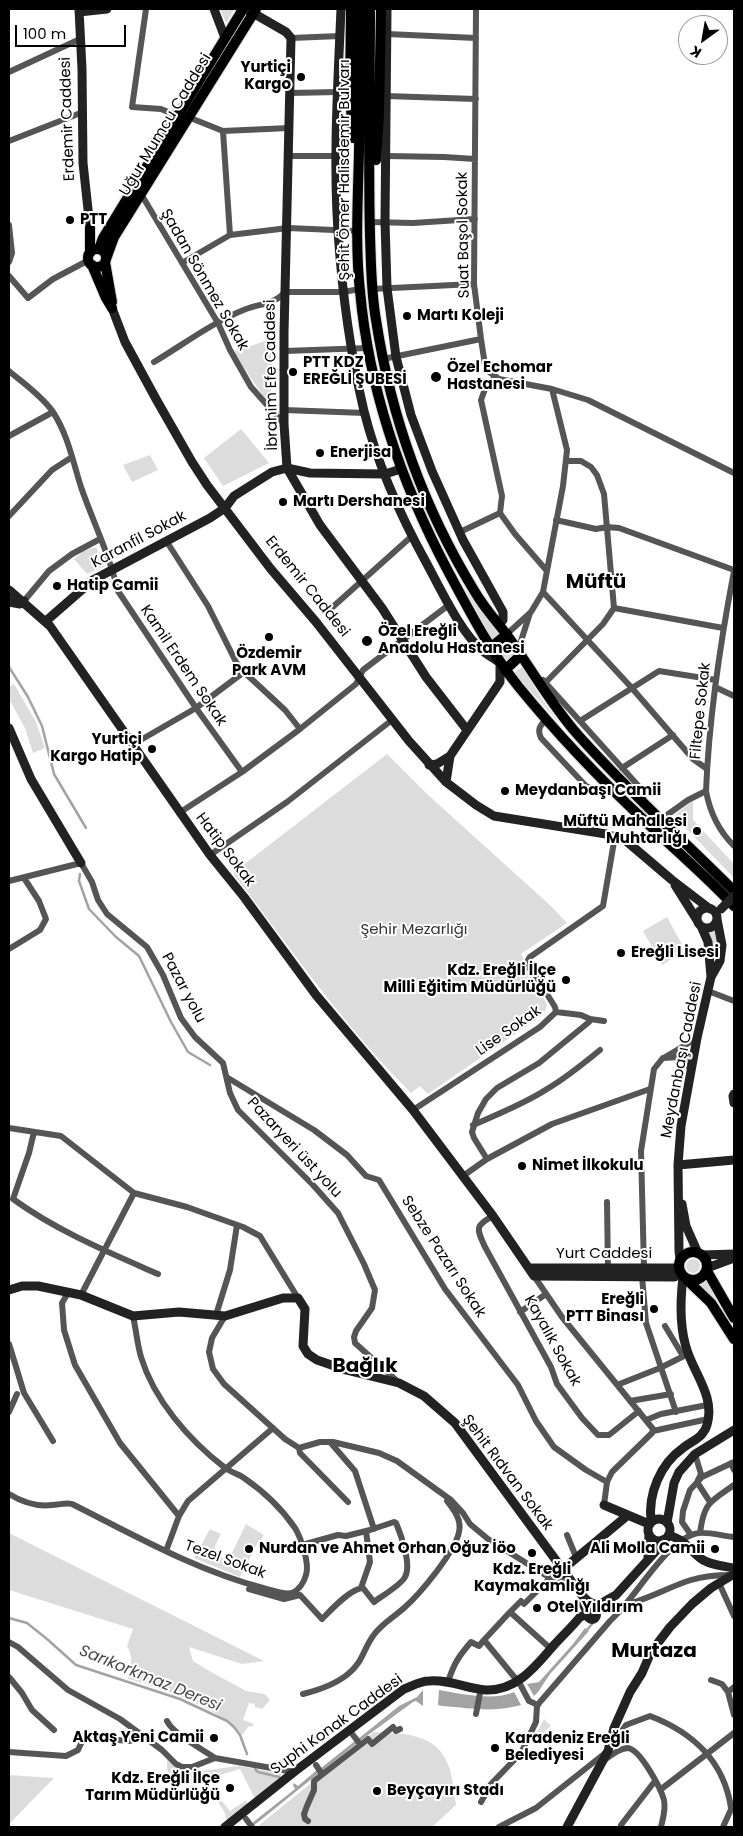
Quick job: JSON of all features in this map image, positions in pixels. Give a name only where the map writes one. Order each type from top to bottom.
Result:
[{"type":"main road","points":[[351,9],[350,93],[354,174],[358,197]]},
{"type":"main road","name":"Şehit Ömer Halisdemir Bulvarı","points":[[361,9],[370,196],[372,289],[375,318],[382,359],[405,446],[437,522],[477,595],[507,634],[557,710],[642,802],[734,891]]},
{"type":"main road","name":"Şehit Ömer Halisdemir Bulvarı","points":[[370,9],[358,197],[357,231],[360,289],[368,348],[380,404],[401,470],[439,554],[490,648],[503,666],[546,719],[608,785],[734,906]]},
{"type":"main road","name":"Şehit Ömer Halisdemir Bulvarı","points":[[370,196],[375,172],[379,115],[381,9]]},
{"type":"main road","name":"Uğur Mumcu Caddesi","points":[[93,255],[250,10]]},
{"type":"main road","name":"Uğur Mumcu Caddesi","points":[[106,260],[114,237],[141,194],[225,38],[250,10]]},
{"type":"main road","name":"Erdemir Caddesi","points":[[90,228],[93,255],[106,298],[112,308]]},
{"type":"main road","name":"Erdemir Caddesi","points":[[93,255],[103,252],[106,260],[112,308]]},
{"type":"main road","points":[[93,255],[99,266],[106,260]]},
{"type":"main road","points":[[490,648],[507,634]]},
{"type":"main road","points":[[503,666],[521,655]]},
{"type":"main road","points":[[686,1254],[700,1254],[707,1262],[705,1274],[699,1280],[690,1281],[682,1271],[686,1254]]},
{"type":"main road","points":[[707,1269],[734,1318]]},
{"type":"main road","points":[[682,1271],[713,1306],[734,1339]]},
{"type":"street","points":[[79,10],[107,9]]},
{"type":"street","points":[[146,9],[132,107],[161,109],[223,131],[288,128]]},
{"type":"street","points":[[214,9],[225,38]]},
{"type":"street","points":[[341,9],[337,156],[338,230],[343,292],[365,412],[385,474],[412,536],[466,632],[483,652],[503,666],[500,682],[450,756],[446,782]]},
{"type":"street","points":[[387,9],[385,222],[387,288],[396,357],[411,415],[432,471],[485,582],[504,612],[503,620],[499,624]]},
{"type":"street","name":"Suat Başol Sokak","points":[[476,9],[474,284],[485,365],[488,371],[495,377]]},
{"type":"street","name":"Erdemir Caddesi","points":[[79,10],[83,163],[90,228]]},
{"type":"street","points":[[250,10],[286,32],[291,38],[340,36]]},
{"type":"street","points":[[387,34],[476,38]]},
{"type":"street","name":"İbrahim Efe Caddesi","points":[[291,38],[285,292],[284,424],[287,468],[320,525],[382,608],[426,677],[467,730]]},
{"type":"street","points":[[9,72],[80,39]]},
{"type":"street","points":[[290,94],[338,92]]},
{"type":"street","points":[[386,96],[476,99]]},
{"type":"street","points":[[9,141],[82,112]]},
{"type":"street","points":[[223,131],[230,235]]},
{"type":"street","points":[[289,156],[337,156]]},
{"type":"street","points":[[386,156],[444,156],[475,159]]},
{"type":"street","name":"Şadan Sönmez Sokak","points":[[141,194],[218,323],[230,350],[252,386],[284,424]]},
{"type":"street","points":[[370,222],[475,219]]},
{"type":"street","points":[[9,225],[12,253],[9,262]]},
{"type":"street","points":[[182,263],[230,235],[288,228],[357,231]]},
{"type":"street","points":[[9,276],[28,298],[53,279],[93,255]]},
{"type":"street","points":[[372,289],[474,284]]},
{"type":"street","points":[[154,362],[218,323],[246,309],[274,301],[285,292],[343,292],[360,289]]},
{"type":"street","name":"Erdemir Caddesi","points":[[112,308],[125,342],[179,440],[207,485],[270,568],[360,676],[429,766],[446,782],[494,816],[615,836],[630,843],[672,880],[716,912]]},
{"type":"street","points":[[382,359],[481,339]]},
{"type":"street","points":[[285,350],[368,348]]},
{"type":"street","name":"Kamil Erdem Sokak","points":[[9,371],[40,398],[52,412],[64,434],[100,538],[113,569],[118,591],[196,708],[242,772]]},
{"type":"street","points":[[547,571],[515,534],[500,513],[502,496],[481,400],[485,390],[495,377],[499,380],[552,388],[588,400],[734,473]]},
{"type":"street","points":[[521,655],[521,641],[531,612],[543,592],[563,486],[567,450],[552,388]]},
{"type":"street","points":[[284,410],[365,412]]},
{"type":"street","points":[[9,436],[52,412]]},
{"type":"street","points":[[9,516],[52,470],[72,456]]},
{"type":"street","points":[[546,682],[603,624],[614,608],[604,494],[597,475],[591,467],[581,461],[566,460]]},
{"type":"street","points":[[287,468],[310,473],[385,474],[401,470]]},
{"type":"street","name":"Karanfil Sokak","points":[[46,621],[93,580],[210,518],[224,508],[234,496],[272,472],[287,468]]},
{"type":"street","points":[[460,532],[500,513]]},
{"type":"street","points":[[556,520],[596,529],[607,527],[619,528],[734,570]]},
{"type":"street","points":[[326,613],[412,536]]},
{"type":"street","points":[[9,602],[20,604],[49,571],[72,554],[100,538]]},
{"type":"street","points":[[167,542],[208,606],[227,646],[244,672],[285,710],[300,729]]},
{"type":"street","name":"Filtepe Sokak","points":[[734,570],[723,628],[715,687],[706,791],[708,805],[714,820],[723,835],[734,846]]},
{"type":"street","name":"Hatip Sokak","points":[[9,590],[46,621],[210,855],[244,897],[316,995],[413,1110]]},
{"type":"street","points":[[543,592],[632,687],[693,759],[707,769]]},
{"type":"street","points":[[179,812],[242,772],[300,729],[356,684],[363,670],[450,604]]},
{"type":"street","points":[[614,608],[723,628]]},
{"type":"street","points":[[507,634],[531,612]]},
{"type":"street","points":[[580,721],[659,670],[716,680]]},
{"type":"street","points":[[132,745],[196,708],[244,672]]},
{"type":"street","points":[[532,673],[546,682],[643,791],[642,802]]},
{"type":"street","points":[[715,687],[734,696]]},
{"type":"street","points":[[546,719],[539,727],[538,732],[541,738],[586,786],[598,790],[608,785]]},
{"type":"street","points":[[210,855],[287,802],[392,720]]},
{"type":"street","points":[[9,728],[31,778],[81,863],[9,882]]},
{"type":"street","points":[[622,768],[673,735]]},
{"type":"street","points":[[429,766],[437,764],[450,756]]},
{"type":"street","points":[[660,820],[688,800],[706,791]]},
{"type":"street","points":[[532,970],[528,960],[530,956],[604,906],[615,836]]},
{"type":"street","name":"Pazar yolu","points":[[81,863],[92,882],[98,900],[107,914],[147,947],[163,975],[181,1018],[195,1037],[224,1063],[228,1078]]},
{"type":"street","points":[[9,950],[40,930],[46,919],[39,900],[24,878]]},
{"type":"street","name":"Erdemir Caddesi","points":[[672,880],[699,923]]},
{"type":"street","points":[[716,912],[701,910],[699,923],[710,928],[715,924],[716,912],[734,896]]},
{"type":"street","name":"Meydanbaşı Caddesi","points":[[711,977],[720,961],[722,945],[716,912]]},
{"type":"street","name":"Meydanbaşı Caddesi","points":[[652,1521],[650,1511],[655,1484],[664,1466],[683,1447],[703,1434],[708,1418],[706,1394],[702,1382],[686,1355],[682,1331],[682,1271],[679,1251],[678,1165],[681,1126],[697,1038],[711,977],[708,942],[699,923]]},
{"type":"street","points":[[517,970],[528,967],[532,970]]},
{"type":"street","name":"Lise Sokak","points":[[413,1110],[540,1027],[556,1012],[555,1007],[532,970]]},
{"type":"street","points":[[708,991],[734,1001]]},
{"type":"street","points":[[556,1012],[581,1015],[590,1019],[604,1021]]},
{"type":"street","points":[[486,1159],[474,1138],[474,1125],[486,1099],[498,1088],[539,1063],[587,1025],[590,1019]]},
{"type":"street","points":[[676,1412],[646,1323],[643,1272],[641,1151],[654,1068],[662,1058],[697,1038]]},
{"type":"street","points":[[474,1125],[523,1103],[546,1090],[600,1050]]},
{"type":"street","points":[[662,1058],[679,1057],[685,1060],[691,1071]]},
{"type":"street","name":"Pazaryeri üst yolu","points":[[228,1078],[230,1093],[238,1110],[313,1185],[338,1213],[375,1290],[372,1308],[354,1337],[356,1342],[399,1383]]},
{"type":"street","name":"Sebze Pazarı Sokak","points":[[228,1078],[314,1130],[347,1155],[366,1176],[379,1180],[445,1289],[518,1385],[536,1421],[554,1447],[586,1470],[607,1482]]},
{"type":"street","points":[[463,1176],[486,1159],[552,1124],[650,1090]]},
{"type":"street","points":[[734,1094],[734,1103]]},
{"type":"street","name":"Kayalık Sokak","points":[[413,1110],[493,1216],[546,1294],[653,1431]]},
{"type":"street","points":[[9,1128],[61,1136],[134,1193],[188,1207],[237,1225],[260,1236],[298,1298]]},
{"type":"street","points":[[34,1132],[29,1153],[11,1199],[46,1220],[104,1250],[158,1274]]},
{"type":"street","points":[[678,1165],[734,1160]]},
{"type":"street","name":"Meydanbaşı Caddesi","points":[[678,1179],[686,1226],[700,1254]]},
{"type":"street","points":[[81,1295],[134,1193]]},
{"type":"street","points":[[608,1202],[608,1272]]},
{"type":"street","name":"Kayalık Sokak","points":[[493,1216],[481,1222],[478,1232],[489,1256],[552,1367],[557,1384],[582,1418],[598,1435],[609,1436],[639,1411]]},
{"type":"street","points":[[237,1225],[221,1316],[212,1338],[209,1352],[213,1369],[224,1384],[285,1439],[299,1448],[300,1453],[348,1502]]},
{"type":"street","points":[[700,1254],[734,1254]]},
{"type":"street","points":[[707,1269],[734,1258]]},
{"type":"street","name":"Yurt Caddesi","points":[[532,1272],[682,1271]]},
{"type":"street","points":[[10,1288],[38,1286],[81,1295],[133,1316],[179,1312],[221,1316],[282,1298],[298,1298]]},
{"type":"street","points":[[68,1293],[62,1302],[64,1330],[75,1365],[120,1443],[179,1516]]},
{"type":"street","points":[[520,1312],[546,1294]]},
{"type":"street","name":"Şehit Rıdvan Sokak","points":[[298,1298],[304,1309],[304,1346],[308,1354],[318,1360],[346,1370],[399,1383],[424,1396],[455,1424],[580,1594],[589,1616]]},
{"type":"street","name":"Tezel Sokak","points":[[9,1494],[21,1501],[32,1504],[50,1506],[70,1503],[166,1551],[225,1577],[279,1592],[292,1593],[300,1588],[307,1574],[306,1555],[296,1530],[279,1508],[244,1478],[226,1469],[206,1452],[177,1421],[154,1389],[141,1358],[133,1316]]},
{"type":"street","points":[[617,1385],[660,1368],[686,1355],[665,1326]]},
{"type":"street","points":[[9,1344],[21,1393],[54,1441]]},
{"type":"street","points":[[9,1395],[21,1393]]},
{"type":"street","points":[[9,1412],[21,1393]]},
{"type":"street","points":[[630,1401],[671,1394]]},
{"type":"street","points":[[646,1420],[661,1414],[707,1405]]},
{"type":"street","points":[[665,1538],[670,1529],[662,1519],[652,1521],[628,1515],[604,1505],[607,1482],[612,1472],[653,1431],[708,1418]]},
{"type":"street","points":[[226,1469],[273,1428]]},
{"type":"street","points":[[667,1523],[674,1483],[679,1472],[695,1454],[733,1429]]},
{"type":"street","points":[[299,1448],[320,1442],[330,1442],[379,1453],[397,1461],[442,1494],[463,1513],[476,1530],[500,1547],[550,1578],[568,1578]]},
{"type":"street","points":[[330,1442],[355,1471],[374,1529]]},
{"type":"street","points":[[695,1454],[701,1474],[690,1490],[683,1511],[683,1540],[700,1558],[734,1572]]},
{"type":"street","points":[[696,1482],[702,1477],[733,1462],[734,1470]]},
{"type":"street","name":"Tezel Sokak","points":[[166,1551],[179,1516],[188,1501],[226,1469]]},
{"type":"street","points":[[696,1482],[710,1502]]},
{"type":"street","points":[[700,1533],[704,1510],[710,1502],[734,1485]]},
{"type":"street","points":[[304,1694],[333,1684],[348,1674],[360,1662],[373,1636],[405,1607],[448,1556],[455,1545],[460,1527],[458,1519],[442,1494]]},
{"type":"street","points":[[648,1558],[648,1534],[652,1521],[670,1503]]},
{"type":"street","points":[[562,1570],[628,1515]]},
{"type":"street","points":[[302,1545],[338,1535],[346,1536],[396,1523],[407,1566],[405,1577],[374,1602],[367,1591],[361,1588]]},
{"type":"street","points":[[249,1589],[284,1599],[300,1595],[322,1619],[347,1596],[361,1588],[370,1562],[366,1531]]},
{"type":"street","points":[[481,1802],[491,1784],[521,1753],[536,1722],[538,1705],[625,1606],[668,1551],[683,1540],[700,1533],[734,1537]]},
{"type":"street","points":[[648,1534],[653,1539],[683,1540]]},
{"type":"street","points":[[567,1535],[576,1557]]},
{"type":"street","name":"Suphi Konak Caddesi","points":[[225,1827],[404,1689],[431,1680],[490,1690],[505,1687],[518,1681],[531,1672],[573,1625],[605,1606],[616,1596],[656,1551],[665,1538]]},
{"type":"street","points":[[499,1827],[536,1808],[608,1751],[618,1719],[651,1652],[670,1627],[692,1604],[734,1572]]},
{"type":"street","points":[[585,1603],[625,1606],[693,1579],[734,1572]]},
{"type":"street","points":[[448,1682],[452,1667],[457,1658],[471,1642],[475,1642],[479,1646],[521,1601],[524,1604],[550,1578]]},
{"type":"street","points":[[719,1583],[734,1616]]},
{"type":"street","points":[[605,1606],[612,1616],[610,1621]]},
{"type":"street","points":[[510,1612],[551,1649]]},
{"type":"street","points":[[484,1640],[518,1681],[529,1701],[538,1705]]},
{"type":"street","points":[[9,1642],[18,1647],[68,1690],[120,1719],[162,1750],[176,1764],[182,1767],[192,1767],[215,1758]]},
{"type":"street","points":[[9,1677],[22,1693],[32,1710],[54,1730]]},
{"type":"street","points":[[711,1680],[722,1684],[728,1692],[734,1714]]},
{"type":"street","points":[[728,1692],[734,1687]]},
{"type":"street","points":[[476,1714],[480,1693]]},
{"type":"street","points":[[567,1827],[608,1751],[626,1725],[650,1716],[670,1724],[688,1735],[717,1769],[726,1786],[731,1809],[723,1827]]},
{"type":"street","points":[[167,1721],[169,1726],[178,1733],[215,1758],[294,1772]]},
{"type":"street","points":[[308,1821],[304,1814],[314,1790],[314,1781],[368,1739],[372,1744],[393,1728],[396,1731],[400,1729]]},
{"type":"street","points":[[660,1790],[734,1733]]},
{"type":"street","points":[[353,1735],[360,1744]]},
{"type":"street","points":[[9,1752],[66,1756],[78,1750],[86,1737],[129,1741],[145,1737]]},
{"type":"street","points":[[603,1761],[619,1750],[628,1748],[635,1750],[660,1790],[665,1808],[662,1826]]},
{"type":"street","points":[[316,1766],[322,1774]]},
{"type":"street","points":[[621,1825],[656,1781]]},
{"type":"street","points":[[246,1819],[252,1827]]},
{"type":"green space","points":[[220,9],[235,9],[226,23]]},
{"type":"green space","points":[[271,339],[271,393],[266,400],[233,352]]},
{"type":"green space","points":[[241,429],[269,463],[223,486],[204,458]]},
{"type":"green space","points":[[150,455],[158,470],[132,482],[123,465]]},
{"type":"green space","points":[[96,547],[105,566],[87,574],[74,559],[84,551]]},
{"type":"green space","points":[[463,586],[501,636],[493,642]]},
{"type":"green space","points":[[507,647],[512,649],[514,654],[512,659],[507,661],[502,659],[500,654],[502,649]]},
{"type":"green space","points":[[522,667],[544,702],[561,725],[514,673]]},
{"type":"green space","points":[[14,684],[36,722],[45,748],[33,753],[25,728],[9,699],[9,687]]},
{"type":"green space","name":"Şehir Mezarlığı","points":[[387,754],[427,794],[552,907],[567,923],[521,954],[547,1005],[544,1014],[428,1094],[420,1086],[411,1093],[363,1041],[318,986],[233,873]]},
{"type":"green space","points":[[693,800],[693,820],[734,864],[734,878],[674,816]]},
{"type":"green space","points":[[667,917],[685,950],[662,965],[643,931]]},
{"type":"green space","points":[[716,928],[718,938],[713,968],[708,932]]},
{"type":"green space","points":[[690,1259],[696,1259],[700,1266],[696,1273],[690,1273],[686,1269],[686,1263]]},
{"type":"green space","points":[[707,1281],[717,1301],[716,1302],[700,1285]]},
{"type":"green space","points":[[246,1524],[264,1535],[258,1542],[240,1577],[194,1558],[210,1529],[221,1534],[212,1552],[228,1561]]},
{"type":"green space","points":[[9,1533],[264,1661],[242,1664],[189,1647],[193,1661],[246,1691],[265,1694],[270,1700],[262,1709],[255,1707],[255,1704],[249,1703],[243,1720],[254,1724],[251,1727],[249,1726],[242,1735],[221,1717],[190,1700],[128,1679],[131,1658],[127,1646],[133,1629],[9,1590]]},
{"type":"green space","points":[[544,1719],[551,1726],[530,1746]]},
{"type":"green space","name":"Beyçayırı Stadı","points":[[374,1732],[397,1733],[418,1737],[428,1741],[444,1756],[450,1771],[456,1805],[432,1827],[257,1827]]},
{"type":"green space","points":[[167,1760],[178,1769],[192,1772],[239,1766],[283,1774],[255,1799],[240,1769],[210,1778],[175,1784],[170,1779],[168,1773]]},
{"type":"green space","points":[[9,1775],[54,1778],[9,1824]]},
{"type":"green space","points":[[220,1799],[230,1811],[245,1801],[247,1805],[227,1820],[224,1811],[217,1801]]},
{"type":"shaded area","points":[[585,1628],[589,1631],[550,1674],[534,1696],[527,1684],[539,1682]]},
{"type":"shaded area","points":[[423,1690],[423,1706],[416,1701],[413,1702],[360,1741],[358,1739],[399,1706],[417,1697]]},
{"type":"shaded area","points":[[439,1690],[487,1696],[506,1695],[514,1692],[521,1705],[500,1709],[442,1706],[438,1705]]},
{"type":"shaded area","points":[[355,1741],[357,1743],[323,1771],[321,1768]]},
{"type":"shaded area","points":[[317,1770],[319,1773],[252,1827],[247,1827],[295,1789],[294,1783],[298,1786]]},
{"type":"waterway","points":[[9,667],[28,697],[42,726],[54,774],[86,828]]},
{"type":"waterway","points":[[80,874],[79,881],[89,909],[116,937],[139,956],[171,1022],[188,1052],[210,1065]]},
{"type":"waterway","points":[[586,1631],[598,1617]]},
{"type":"waterway","name":"Sarıkorkmaz Deresi","points":[[9,1618],[27,1623],[76,1665],[180,1699],[227,1721],[240,1735],[247,1754]]},
{"type":"waterway","name":"Sarıkorkmaz Deresi","points":[[255,1769],[258,1772],[279,1777]]},
{"type":"place","name":"Yurtiçi Kargo","points":[[301,77]]},
{"type":"place","name":"PTT","points":[[70,220]]},
{"type":"place","name":"Martı Koleji","points":[[407,316]]},
{"type":"place","name":"PTT KDZ EREĞLİ ŞUBESİ","points":[[293,372]]},
{"type":"place","name":"Özel Echomar Hastanesi","points":[[436,377]]},
{"type":"place","name":"Enerjisa","points":[[320,453]]},
{"type":"place","name":"Martı Dershanesi","points":[[283,502]]},
{"type":"place","name":"Hatip Camii","points":[[57,586]]},
{"type":"place","name":"Özdemir Park AVM","points":[[269,637]]},
{"type":"place","name":"Özel Ereğli Anadolu Hastanesi","points":[[367,641]]},
{"type":"place","name":"Yurtiçi Kargo Hatip","points":[[152,749]]},
{"type":"place","name":"Meydanbaşı Camii","points":[[505,791]]},
{"type":"place","name":"Müftü Mahallesi Muhtarlığı","points":[[697,831]]},
{"type":"place","name":"Ereğli Lisesi","points":[[621,953]]},
{"type":"place","name":"Kdz. Ereğli İlçe Milli Eğitim Müdürlüğü","points":[[566,980]]},
{"type":"place","name":"Nimet İlkokulu","points":[[522,1166]]},
{"type":"place","name":"Ereğli PTT Binası","points":[[654,1309]]},
{"type":"place","name":"Nurdan ve Ahmet Orhan Oğuz İöo","points":[[249,1549]]},
{"type":"place","name":"Ali Molla Camii","points":[[715,1549]]},
{"type":"place","name":"Kdz. Ereğli Kaymakamlığı","points":[[532,1553]]},
{"type":"place","name":"Otel Yıldırım","points":[[537,1608]]},
{"type":"place","name":"Aktaş Yeni Camii","points":[[214,1738]]},
{"type":"place","name":"Karadeniz Ereğli Belediyesi","points":[[495,1748]]},
{"type":"place","name":"Kdz. Ereğli İlçe Tarım Müdürlüğü","points":[[230,1788]]},
{"type":"place","name":"Beyçayırı Stadı","points":[[377,1791]]},
{"type":"district","name":"Müftü","points":[[596,583]]},
{"type":"district","name":"Bağlık","points":[[365,1367]]},
{"type":"district","name":"Murtaza","points":[[654,1652]]}]
